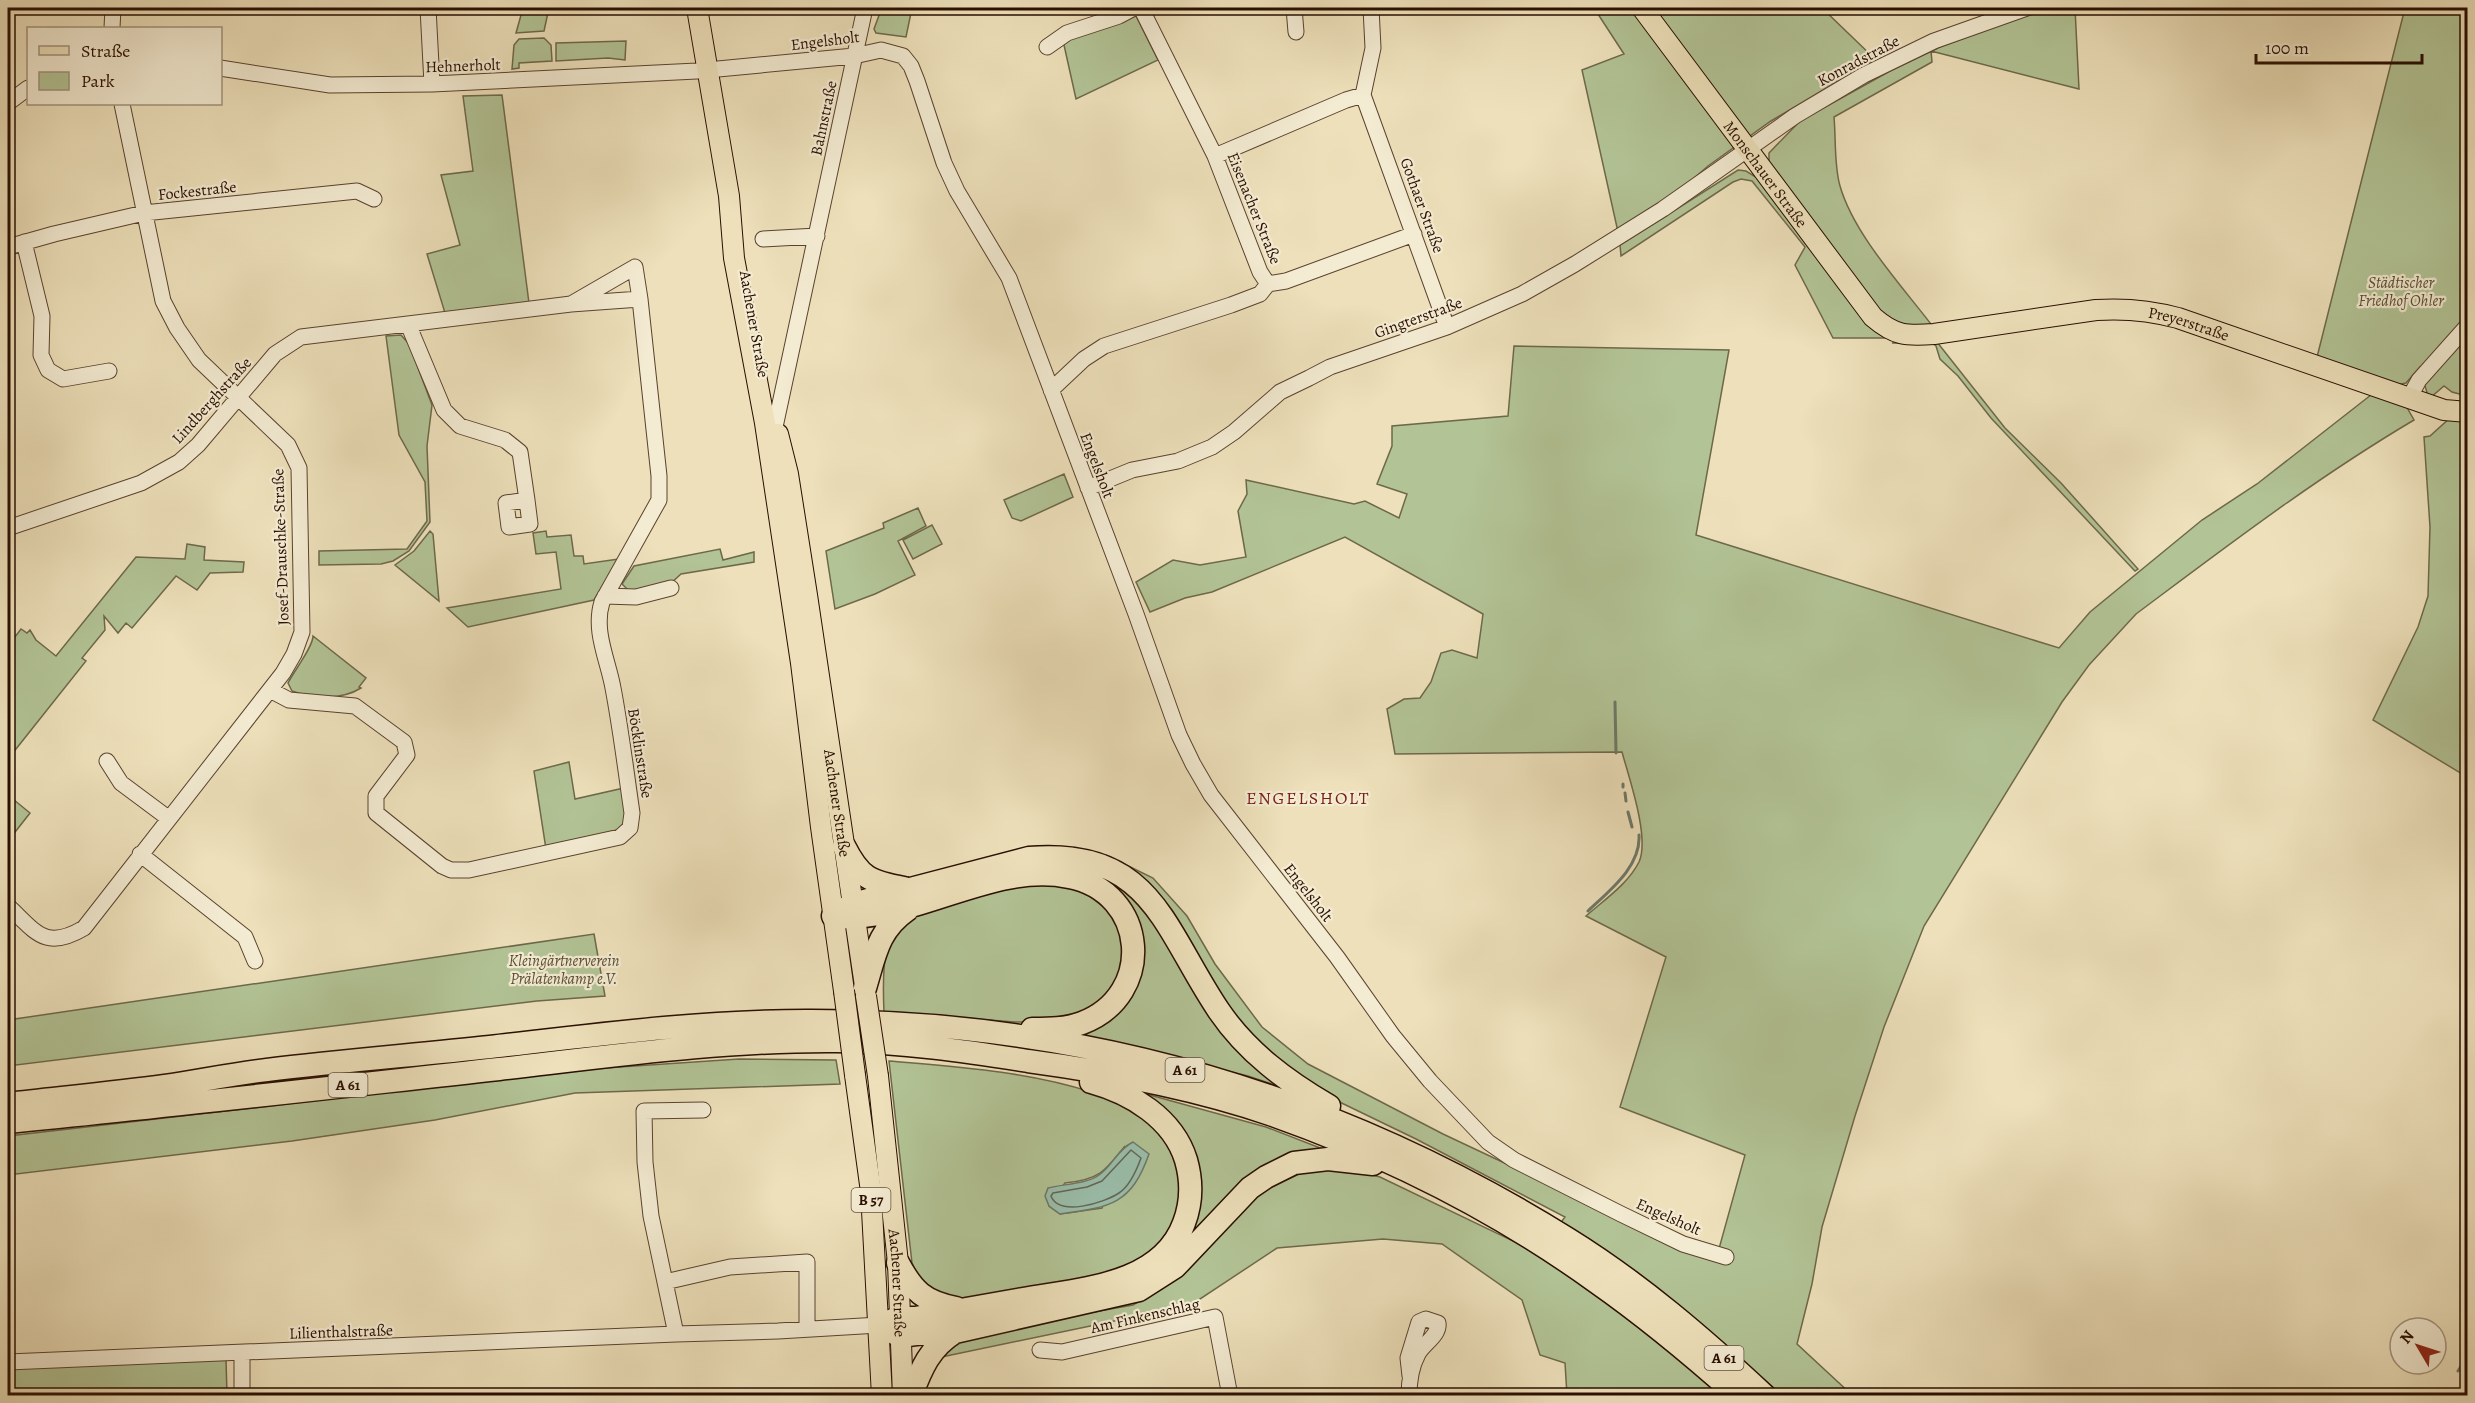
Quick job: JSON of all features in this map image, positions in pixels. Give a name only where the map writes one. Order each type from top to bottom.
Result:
[{"type":"highway","points":[[844,846],[858,870],[865,877],[917,896],[1029,858],[1052,856],[1077,858],[1114,871],[1137,887],[1163,915],[1220,1011],[1260,1058],[1314,1097],[1395,1144]]},
{"type":"highway","points":[[847,913],[917,896],[1037,874],[1060,875],[1082,880],[1103,891],[1121,910],[1132,930],[1134,955],[1130,974],[1116,997],[1099,1014],[1081,1023],[1058,1029],[968,1029]]},
{"type":"highway","points":[[859,992],[886,928],[908,910],[917,896]]},
{"type":"highway","name":"A 61","points":[[8,1104],[166,1086],[265,1070],[593,1034],[723,1024],[806,1021],[924,1024],[1050,1041],[1163,1064],[1292,1103],[1395,1144],[1469,1182],[1571,1241],[1682,1322],[1765,1395]]},
{"type":"highway","name":"A 61","points":[[8,1122],[689,1047],[836,1041],[924,1046],[1080,1068],[1175,1088],[1239,1105],[1336,1140],[1420,1177],[1509,1226],[1593,1279],[1663,1332],[1738,1395]]},
{"type":"highway","points":[[892,1326],[915,1318],[1095,1287],[1130,1276],[1155,1262],[1181,1230],[1190,1203],[1189,1172],[1185,1157],[1170,1131],[1151,1111],[1119,1092],[1098,1084],[995,1056]]},
{"type":"highway","points":[[911,1395],[929,1353],[941,1340],[955,1332],[1139,1290],[1175,1267],[1250,1188],[1294,1163],[1316,1159],[1367,1162],[1420,1177]]},
{"type":"highway","points":[[898,1263],[909,1283],[924,1297],[945,1306],[964,1309]]},
{"type":"highway","points":[[892,1326],[986,1326]]},
{"type":"main road","name":"Aachener Straße","points":[[697,8],[732,215],[734,258],[770,459],[801,663],[847,913],[859,992],[878,1076],[898,1263],[882,1395]]},
{"type":"main road","name":"Monschauer Straße","points":[[1642,8],[1874,317],[1897,333]]},
{"type":"main road","name":"Aachener Straße","points":[[732,215],[740,240],[756,339],[788,474],[844,846],[847,913]]},
{"type":"main road","name":"Preyerstraße","points":[[1897,333],[1934,334],[2096,310],[2136,308],[2178,318],[2444,410],[2468,412]]},
{"type":"main road","name":"Aachener Straße","points":[[859,992],[855,1075],[903,1395]]},
{"type":"street","points":[[112,27],[113,8]]},
{"type":"street","points":[[428,8],[432,84]]},
{"type":"street","name":"Bahnstraße","points":[[770,459],[775,422],[784,392],[865,8]]},
{"type":"street","points":[[1047,46],[1067,33],[1119,16],[1134,8]]},
{"type":"street","name":"Eisenacher Straße","points":[[1141,8],[1215,156],[1260,272],[1268,284],[1286,281],[1414,234]]},
{"type":"street","points":[[1294,8],[1296,32]]},
{"type":"street","points":[[1215,156],[1346,100],[1363,95],[1373,48],[1371,8]]},
{"type":"street","name":"Konradstraße","points":[[1747,148],[1864,75],[1934,41],[2027,8]]},
{"type":"street","name":"Engelsholt","points":[[708,70],[854,56],[881,50],[903,56],[911,66],[944,163],[957,192],[1009,278],[1179,735],[1211,795],[1337,957],[1393,1036],[1430,1081],[1488,1142],[1514,1160],[1683,1244],[1726,1257]]},
{"type":"street","name":"Hehnerholt","points":[[222,68],[330,86],[432,84],[708,70]]},
{"type":"street","points":[[8,103],[27,89]]},
{"type":"street","name":"Gothaer Straße","points":[[1363,95],[1447,327]]},
{"type":"street","name":"Josef-Drauschke-Straße","points":[[8,906],[41,936],[51,939],[63,939],[84,928],[270,690],[294,654],[302,632],[298,468],[288,445],[199,360],[177,328],[163,301],[122,105]]},
{"type":"street","name":"Gingterstraße","points":[[1088,488],[1132,470],[1178,461],[1212,447],[1234,432],[1280,392],[1330,367],[1447,327],[1522,294],[1663,209],[1747,148]]},
{"type":"street","name":"Fockestraße","points":[[8,247],[144,213],[357,191],[374,199]]},
{"type":"street","points":[[763,240],[817,236]]},
{"type":"street","points":[[24,242],[42,316],[41,355],[48,370],[63,379],[109,371]]},
{"type":"street","name":"Lindberghstraße","points":[[8,528],[141,483],[179,462],[198,445],[275,354],[301,337],[571,304],[639,299],[635,267],[571,304]]},
{"type":"street","points":[[1051,390],[1084,359],[1104,346],[1231,305],[1260,294],[1268,284]]},
{"type":"street","name":"Böcklinstraße","points":[[270,690],[289,700],[356,706],[404,742],[407,755],[375,796],[376,813],[442,866],[451,870],[469,870],[620,837],[630,828],[632,813],[613,686],[598,614],[605,596],[659,500],[659,476],[639,299]]},
{"type":"street","points":[[408,324],[444,410],[460,426],[505,440],[520,452],[527,501]]},
{"type":"street","points":[[2409,398],[2419,380],[2468,325]]},
{"type":"street","name":"Bahnstraße","points":[[784,392],[783,416],[788,474]]},
{"type":"street","points":[[605,596],[636,597],[670,588]]},
{"type":"street","points":[[107,761],[121,783],[168,818]]},
{"type":"street","points":[[140,854],[244,937],[255,961]]},
{"type":"street","points":[[676,1334],[651,1216],[645,1162],[644,1111],[703,1110]]},
{"type":"street","points":[[665,1282],[730,1267],[807,1262],[807,1329]]},
{"type":"street","name":"Am Finkenschlag","points":[[1040,1350],[1062,1352],[1215,1317],[1230,1395]]},
{"type":"street","name":"Lilienthalstraße","points":[[8,1362],[892,1326]]},
{"type":"street","points":[[242,1353],[242,1395]]},
{"type":"street","points":[[1409,1395],[1410,1376]]},
{"type":"green space","points":[[523,8],[549,8],[544,31],[516,33]]},
{"type":"green space","points":[[885,8],[912,8],[906,37],[876,33],[874,29],[881,10],[884,11]]},
{"type":"green space","points":[[1594,8],[1822,8],[1875,59],[1771,121],[1708,166],[1678,192],[1618,232],[1582,70],[1624,54]]},
{"type":"green space","points":[[2045,8],[2075,8],[2079,89],[1931,51]]},
{"type":"green space","name":"Städtischer Friedhof Ohler","points":[[2405,8],[2467,8],[2467,396],[2452,392],[2444,386],[2430,398],[2420,367],[2406,383],[2396,385],[2317,357]]},
{"type":"green space","points":[[1136,16],[1158,60],[1076,99],[1064,45],[1068,37]]},
{"type":"green space","points":[[544,38],[551,45],[552,61],[519,63],[519,68],[512,69],[514,45],[519,39]]},
{"type":"green space","points":[[626,41],[625,60],[608,58],[556,61],[556,43]]},
{"type":"green space","points":[[1931,51],[1932,62],[1834,117],[1837,169],[1847,204],[1868,242],[1934,328],[1921,330],[1883,319],[1769,162],[1769,153],[1800,121]]},
{"type":"green space","points":[[502,95],[529,303],[445,313],[427,254],[460,245],[441,175],[473,171],[463,96]]},
{"type":"green space","points":[[1738,170],[1746,171],[1759,179],[1890,338],[1833,338],[1795,265],[1805,247],[1752,181],[1741,179],[1733,182],[1621,256],[1620,245]]},
{"type":"green space","points":[[401,335],[409,344],[432,405],[427,446],[430,522],[409,551],[393,561],[381,564],[319,565],[319,551],[407,549],[427,521],[425,482],[399,435],[386,336]]},
{"type":"green space","points":[[1937,342],[2005,428],[2061,483],[2138,569],[2135,571],[2133,569],[1991,418],[1958,376],[1940,359],[1936,346],[1892,343]]},
{"type":"green space","points":[[1514,346],[1729,350],[1696,535],[2059,648],[2090,612],[2202,520],[2257,484],[2376,391],[2405,404],[2414,420],[2307,489],[2136,614],[2089,665],[2062,702],[1924,926],[1884,1027],[1855,1116],[1822,1227],[1812,1284],[1797,1344],[1852,1395],[1567,1395],[1565,1363],[1540,1355],[1522,1300],[1442,1244],[1383,1239],[1277,1248],[1191,1305],[932,1359],[946,1344],[1015,1326],[1133,1305],[1168,1284],[1240,1211],[1267,1189],[1299,1174],[1322,1167],[1344,1168],[1380,1177],[1538,1253],[1565,1217],[1416,1139],[1323,1094],[1259,1047],[1130,873],[1106,855],[1153,878],[1187,916],[1215,964],[1262,1027],[1308,1064],[1443,1134],[1693,1252],[1717,1256],[1745,1155],[1620,1107],[1666,957],[1586,916],[1629,877],[1639,862],[1642,851],[1637,808],[1622,752],[1395,754],[1387,709],[1404,699],[1420,698],[1431,682],[1441,653],[1452,650],[1477,658],[1483,614],[1345,537],[1212,592],[1185,598],[1150,612],[1136,582],[1173,560],[1200,565],[1246,557],[1238,511],[1247,494],[1246,480],[1354,504],[1365,501],[1399,518],[1407,494],[1377,484],[1392,446],[1392,426],[1508,416]]},
{"type":"green space","points":[[2451,417],[2467,417],[2467,777],[2373,720],[2418,627],[2428,596],[2430,527],[2424,437],[2430,436]]},
{"type":"green space","points":[[1064,474],[1073,497],[1021,521],[1012,518],[1004,500]]},
{"type":"green space","points":[[918,508],[926,526],[898,541],[915,575],[875,594],[835,609],[826,551],[884,528],[883,523]]},
{"type":"green space","points":[[932,525],[942,544],[913,559],[903,540]]},
{"type":"green space","points":[[430,531],[433,534],[439,601],[395,565],[414,551]]},
{"type":"green space","points":[[546,531],[547,537],[571,535],[574,556],[583,556],[584,564],[619,559],[594,600],[468,627],[447,608],[561,589],[556,552],[536,554],[533,533]]},
{"type":"green space","points":[[187,544],[205,547],[204,560],[244,562],[243,572],[210,573],[197,590],[176,576],[132,628],[126,623],[118,633],[104,616],[105,630],[82,658],[86,661],[8,759],[8,646],[21,629],[27,633],[30,630],[36,640],[56,656],[136,557],[185,559]]},
{"type":"green space","points":[[720,549],[723,560],[754,552],[754,562],[681,574],[669,585],[630,592],[622,584],[634,566]]},
{"type":"green space","points":[[313,636],[366,678],[359,687],[361,688],[345,695],[327,697],[309,696],[292,691],[288,683],[307,653]]},
{"type":"green space","points":[[569,762],[575,799],[624,788],[628,815],[624,828],[546,849],[534,771]]},
{"type":"green space","points":[[8,795],[30,813],[8,841]]},
{"type":"green space","points":[[1075,863],[1141,900],[1281,1087],[1248,1076],[1069,1033],[1117,1006],[1128,911]]},
{"type":"green space","points":[[1032,883],[1079,888],[1115,916],[1126,950],[1119,982],[1092,1010],[1052,1022],[1015,1022],[884,1012],[885,955],[891,933],[896,926],[907,918],[940,905]]},
{"type":"green space","name":"Kleingärtnerverein Prälatenkamp e.V.","points":[[594,934],[605,996],[537,1001],[8,1066],[8,1020]]},
{"type":"green space","points":[[739,1059],[836,1060],[840,1084],[575,1093],[435,1120],[292,1141],[8,1175],[8,1136],[590,1069]]},
{"type":"green space","points":[[889,1061],[965,1068],[1041,1079],[1109,1097],[1132,1108],[1145,1118],[1153,1125],[1172,1152],[1180,1183],[1179,1210],[1171,1232],[1157,1248],[1117,1269],[993,1299],[970,1302],[923,1288],[912,1263]],"holes":[[[1125,1146],[1102,1208],[1060,1214],[1049,1206],[1065,1183],[1085,1180],[1100,1173]]]},
{"type":"green space","points":[[1128,1089],[1266,1127],[1328,1151],[1293,1155],[1183,1250],[1157,1264],[1196,1174]]},
{"type":"green space","points":[[226,1359],[227,1395],[8,1395],[8,1369]]},
{"type":"water","points":[[1133,1142],[1149,1154],[1135,1184],[1126,1194],[1105,1205],[1077,1212],[1060,1214],[1049,1206],[1045,1196],[1048,1188],[1094,1178]]},
{"type":"waterway","points":[[1615,702],[1616,753]]},
{"type":"waterway","points":[[1625,793],[1626,801]]},
{"type":"waterway","points":[[1628,812],[1632,827]]},
{"type":"waterway","points":[[1588,911],[1614,887],[1629,868],[1635,858],[1639,835]]},
{"type":"waterway","points":[[2458,1371],[2468,1355]]},
{"type":"waterway","points":[[2427,1396],[2433,1391]]},
{"type":"district","name":"ENGELSHOLT","points":[[1308,798]]}]
